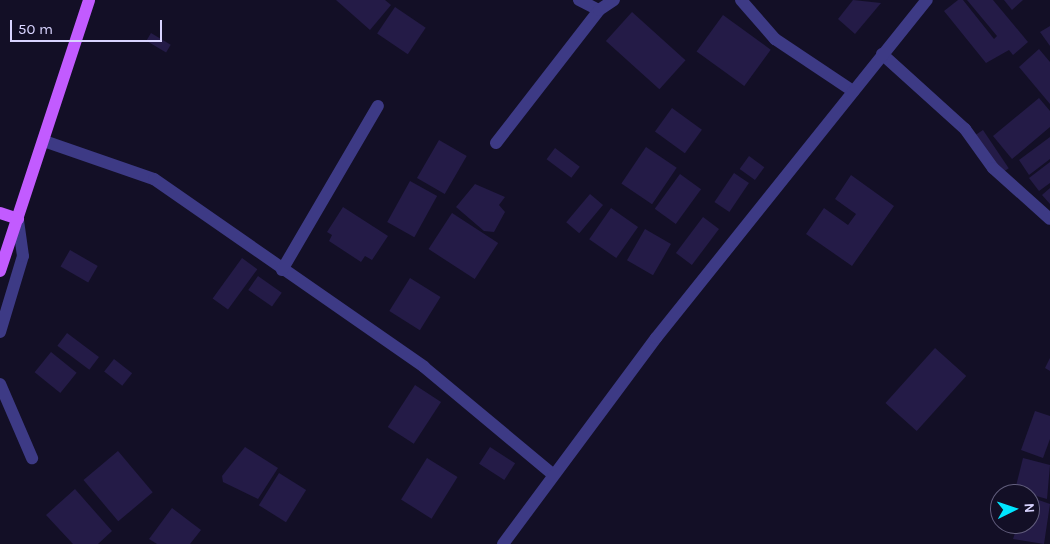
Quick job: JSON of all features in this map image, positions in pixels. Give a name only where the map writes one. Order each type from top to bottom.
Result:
[{"type":"main road","points":[[0,271],[89,0]]},
{"type":"main road","points":[[0,213],[18,219]]},
{"type":"street","points":[[579,0],[598,10]]},
{"type":"street","points":[[496,143],[598,10],[614,0]]},
{"type":"street","points":[[741,0],[775,39],[853,91]]},
{"type":"street","points":[[503,544],[551,474],[882,54],[927,0]]},
{"type":"street","points":[[882,54],[965,129],[993,168],[1050,219]]},
{"type":"street","points":[[282,270],[378,106]]},
{"type":"street","points":[[44,141],[154,179],[282,270],[424,367],[551,474]]},
{"type":"street","points":[[0,332],[23,256],[18,219]]},
{"type":"street","points":[[0,384],[32,458]]},
{"type":"building","points":[[336,0],[385,0],[391,5],[370,30]]},
{"type":"building","points":[[853,0],[881,3],[855,34],[838,19]]},
{"type":"building","points":[[958,0],[963,0],[994,39],[997,36],[967,0],[993,0],[1028,42],[1013,55],[1009,50],[986,63],[944,11]]},
{"type":"building","points":[[1004,0],[1023,0],[1012,10]]},
{"type":"building","points":[[395,7],[426,28],[408,54],[377,34]]},
{"type":"building","points":[[632,12],[686,60],[659,89],[606,41]]},
{"type":"building","points":[[723,15],[771,50],[744,86],[697,51]]},
{"type":"building","points":[[1050,26],[1050,46],[1040,32]]},
{"type":"building","points":[[151,33],[171,45],[166,53],[146,41]]},
{"type":"building","points":[[1039,49],[1050,62],[1050,104],[1019,67]]},
{"type":"building","points":[[1039,98],[1050,111],[1050,127],[1012,159],[993,136]]},
{"type":"building","points":[[672,108],[702,130],[685,153],[655,131]]},
{"type":"building","points":[[983,130],[1009,168],[1000,174],[975,136]]},
{"type":"building","points":[[1050,137],[1050,159],[1029,175],[1019,160]]},
{"type":"building","points":[[439,140],[467,156],[445,194],[417,178]]},
{"type":"building","points":[[646,147],[677,168],[652,204],[621,183]]},
{"type":"building","points":[[555,148],[580,167],[571,178],[547,159]]},
{"type":"building","points":[[749,156],[764,167],[755,180],[740,169]]},
{"type":"building","points":[[1050,162],[1050,183],[1039,191],[1029,178]]},
{"type":"building","points":[[734,173],[749,183],[729,212],[714,202]]},
{"type":"building","points":[[680,174],[701,189],[676,224],[655,209]]},
{"type":"building","points":[[851,175],[894,206],[852,266],[806,234],[824,208],[848,225],[856,214],[835,199]]},
{"type":"building","points":[[410,181],[437,196],[414,237],[387,222]]},
{"type":"building","points":[[475,184],[505,197],[499,205],[505,212],[494,232],[484,231],[456,207]]},
{"type":"building","points":[[1050,188],[1050,204],[1042,195]]},
{"type":"building","points":[[590,194],[603,205],[579,233],[566,222]]},
{"type":"building","points":[[343,207],[388,236],[372,260],[365,256],[361,262],[329,241],[332,235],[327,232]]},
{"type":"building","points":[[611,208],[638,227],[616,258],[589,239]]},
{"type":"building","points":[[452,213],[498,243],[475,279],[429,249]]},
{"type":"building","points":[[703,217],[719,229],[692,265],[676,253]]},
{"type":"building","points":[[645,229],[671,244],[653,275],[627,260]]},
{"type":"building","points":[[70,250],[98,266],[88,282],[61,266]]},
{"type":"building","points":[[242,258],[257,269],[228,310],[213,298]]},
{"type":"building","points":[[258,276],[282,293],[272,307],[248,290]]},
{"type":"building","points":[[410,278],[441,297],[420,330],[389,311]]},
{"type":"building","points":[[67,333],[99,357],[89,370],[57,346]]},
{"type":"building","points":[[935,348],[966,376],[917,431],[885,403]]},
{"type":"building","points":[[51,352],[77,373],[60,393],[35,372]]},
{"type":"building","points":[[1050,358],[1050,371],[1045,368]]},
{"type":"building","points":[[114,359],[132,373],[122,386],[104,372]]},
{"type":"building","points":[[415,385],[441,402],[414,444],[388,427]]},
{"type":"building","points":[[1035,411],[1050,416],[1050,439],[1043,458],[1021,450]]},
{"type":"building","points":[[245,447],[278,468],[258,499],[223,482],[222,476]]},
{"type":"building","points":[[490,447],[515,463],[504,480],[479,464]]},
{"type":"building","points":[[118,451],[153,492],[118,521],[84,480]]},
{"type":"building","points":[[427,458],[458,477],[432,519],[401,500]]},
{"type":"building","points":[[1023,458],[1050,465],[1047,499],[1040,497],[1040,484],[1016,484]]},
{"type":"building","points":[[279,473],[306,490],[286,522],[259,505]]},
{"type":"building","points":[[75,489],[112,531],[98,544],[73,544],[46,515]]},
{"type":"building","points":[[1040,500],[1050,504],[1044,544],[1013,539],[1015,534],[1040,534]]},
{"type":"building","points":[[172,508],[201,530],[190,544],[157,544],[149,539]]}]
